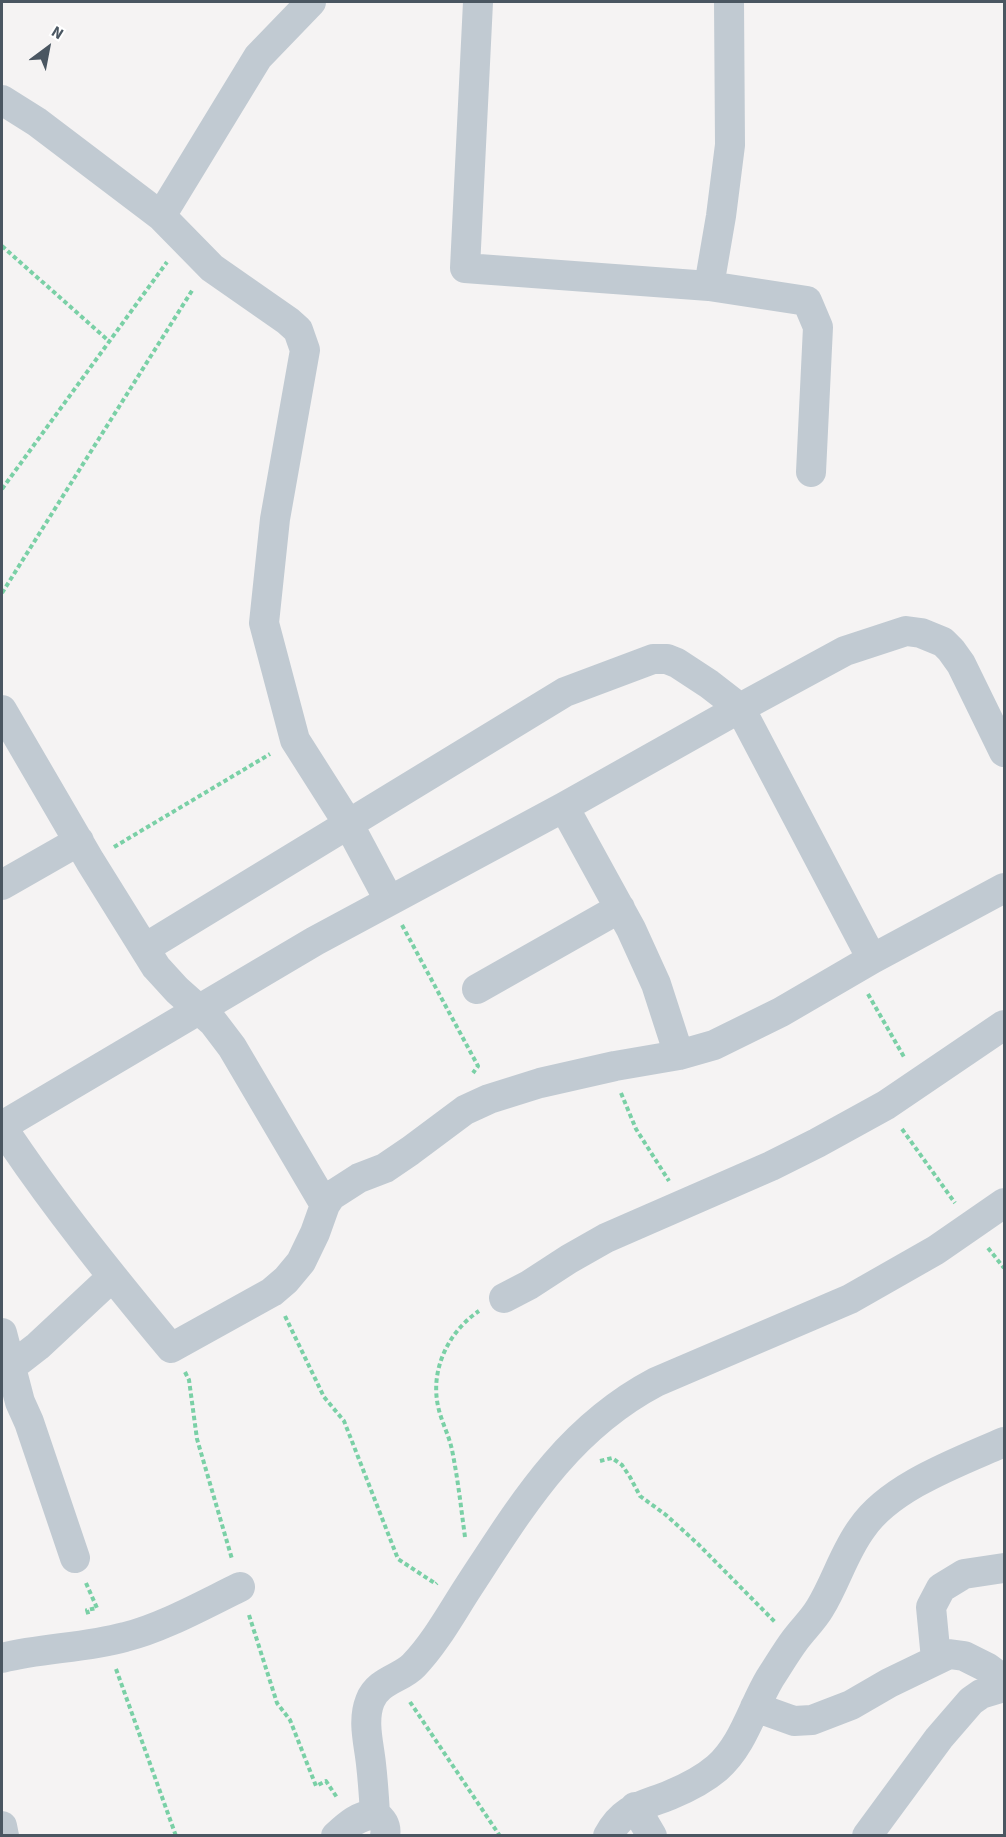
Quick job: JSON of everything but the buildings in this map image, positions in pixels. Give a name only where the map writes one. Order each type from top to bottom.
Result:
[{"type":"street","points":[[160,216],[258,57],[311,2]]},
{"type":"street","points":[[478,2],[465,268],[709,286],[807,302],[818,327],[811,472]]},
{"type":"street","points":[[709,286],[722,216],[730,145],[729,2]]},
{"type":"street","points":[[2,100],[37,122],[160,216],[212,268],[298,330],[305,350],[275,519],[264,623],[295,740],[349,825],[389,900]]},
{"type":"street","points":[[1005,752],[962,664],[943,642],[921,633],[906,631],[846,651],[564,807],[389,900],[198,1008],[2,1126],[26,1164],[112,1277],[171,1348],[272,1292],[301,1262],[331,1196],[359,1178],[402,1157],[465,1110],[489,1099],[540,1083],[615,1066],[679,1055],[714,1045],[867,971],[1005,888]]},
{"type":"street","points":[[145,948],[565,692],[653,659],[667,659],[709,684],[740,708],[867,971]]},
{"type":"street","points":[[2,710],[79,841],[165,979],[213,1022],[232,1047],[325,1205]]},
{"type":"street","points":[[564,807],[620,908],[656,984],[679,1055]]},
{"type":"street","points":[[2,885],[79,841]]},
{"type":"street","points":[[477,989],[620,908]]},
{"type":"street","points":[[504,1298],[529,1286],[569,1258],[606,1238],[771,1166],[886,1105],[1005,1025]]},
{"type":"street","points":[[380,1825],[367,1729],[370,1700],[380,1686],[413,1666],[452,1581],[533,1491],[575,1440],[597,1421],[656,1382],[859,1294],[936,1250],[1005,1203]]},
{"type":"street","points":[[7,1371],[44,1341],[112,1277]]},
{"type":"street","points":[[2,1333],[7,1371],[29,1422],[75,1558]]},
{"type":"street","points":[[608,1836],[623,1815],[635,1807],[696,1784],[718,1767],[744,1732],[770,1679],[794,1641],[819,1610],[856,1537],[871,1516],[921,1480],[1005,1442]]},
{"type":"street","points":[[936,1659],[931,1607],[941,1588],[964,1574],[1005,1568]]},
{"type":"street","points":[[2,1658],[39,1650],[70,1648],[125,1638],[157,1626],[240,1587]]},
{"type":"street","points":[[755,1707],[794,1721],[812,1720],[851,1705],[889,1683],[949,1654],[964,1656],[1005,1680]]},
{"type":"street","points":[[867,1836],[939,1738],[962,1711],[981,1694],[1005,1687]]},
{"type":"street","points":[[635,1807],[652,1836]]},
{"type":"street","points":[[336,1836],[352,1821],[365,1815],[380,1825]]},
{"type":"street","points":[[2,1826],[4,1836]]},
{"type":"path","points":[[2,246],[110,342]]},
{"type":"path","points":[[2,489],[168,261]]},
{"type":"path","points":[[2,593],[193,290]]},
{"type":"path","points":[[108,850],[274,753]]},
{"type":"path","points":[[389,900],[478,1066]]},
{"type":"path","points":[[867,971],[910,1067]]},
{"type":"path","points":[[615,1066],[619,1089],[636,1130],[670,1183],[676,1208]]},
{"type":"path","points":[[896,1120],[956,1204]]},
{"type":"path","points":[[986,1245],[1005,1268]]},
{"type":"path","points":[[452,1581],[452,1449],[438,1405],[436,1380],[447,1344],[461,1325],[477,1312],[504,1298]]},
{"type":"path","points":[[285,1317],[324,1396],[344,1421],[398,1559],[436,1584],[452,1581]]},
{"type":"path","points":[[597,1421],[601,1438],[600,1461],[612,1458],[622,1466],[640,1496],[666,1515],[698,1544],[794,1641]]},
{"type":"path","points":[[75,1558],[97,1608],[87,1610],[90,1618]]},
{"type":"path","points":[[440,1587],[452,1581]]},
{"type":"path","points":[[116,1669],[176,1836]]},
{"type":"path","points":[[393,1677],[500,1836]]}]
